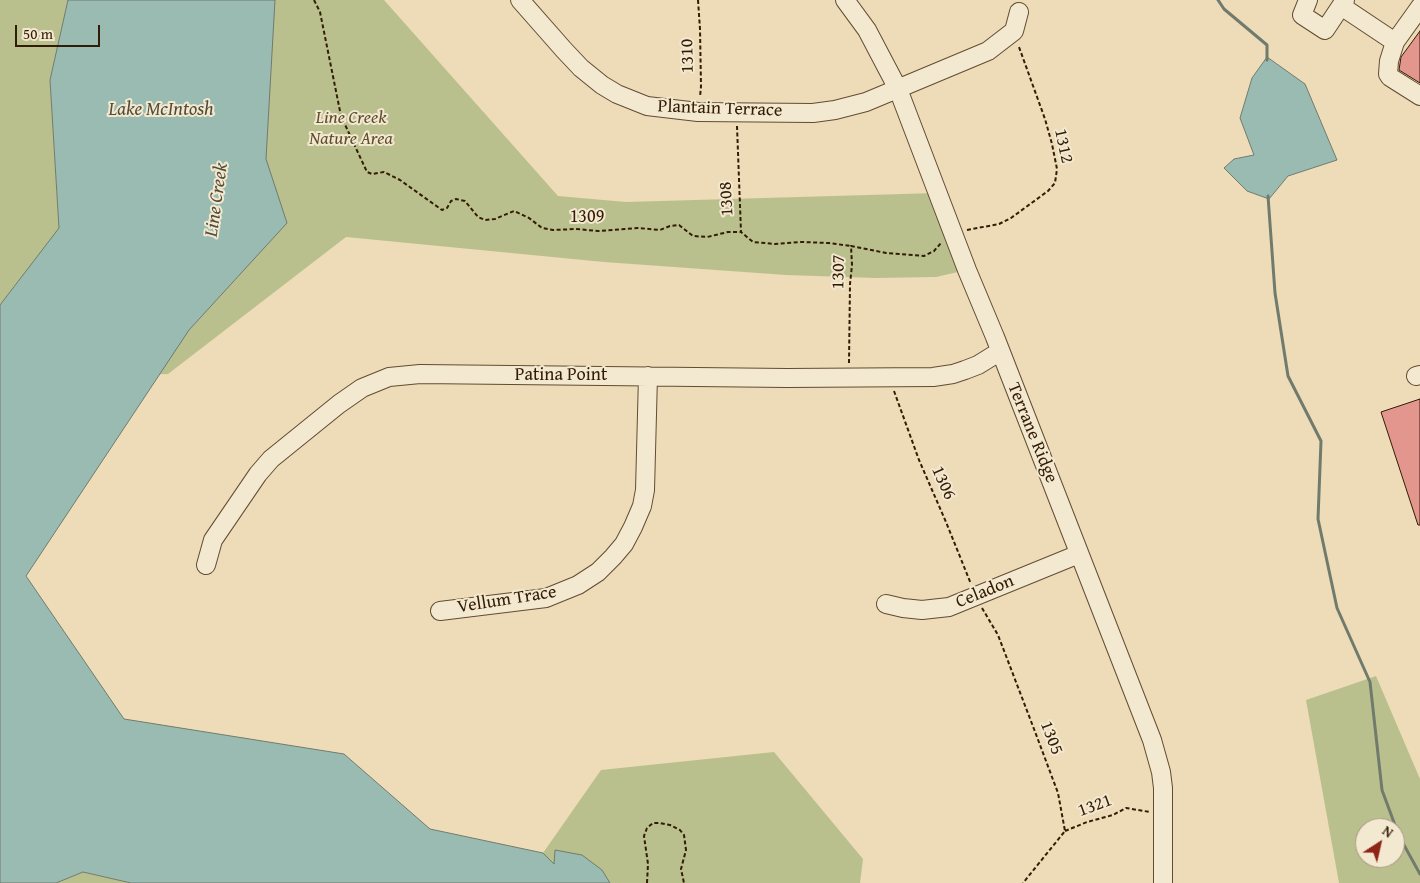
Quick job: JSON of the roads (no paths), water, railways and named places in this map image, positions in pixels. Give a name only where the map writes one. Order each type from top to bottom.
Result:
[{"type":"street","name":"Plantain Terrace","points":[[520,0],[564,50],[602,85],[617,94],[647,106],[698,112],[813,113],[835,110],[866,102],[988,51],[1014,31],[1019,12]]},
{"type":"street","name":"Terrane Ridge","points":[[845,0],[867,30],[884,58],[898,89],[1158,757],[1163,788],[1163,883]]},
{"type":"street","points":[[1308,0],[1302,15],[1325,30],[1343,3],[1395,42]]},
{"type":"street","points":[[1420,7],[1395,42],[1389,61],[1388,74],[1420,96]]},
{"type":"street","name":"Patina Point","points":[[206,566],[213,540],[253,480],[271,459],[339,404],[362,388],[389,377],[420,374],[933,377],[953,374],[978,365],[999,352]]},
{"type":"street","name":"Vellum Trace","points":[[440,611],[546,598],[578,585],[598,572],[613,557],[624,544],[642,506],[645,490],[648,376]]},
{"type":"street","name":"Celadon","points":[[886,604],[922,610],[949,607],[1079,554]]},
{"type":"water","name":"Lake McIntosh","points":[[68,0],[275,0],[266,159],[287,223],[189,330],[26,576],[124,719],[344,754],[430,829],[543,853],[554,864],[555,850],[582,855],[602,870],[610,883],[131,883],[83,872],[56,883],[0,883],[0,305],[59,228],[50,80]]},
{"type":"water","points":[[1267,57],[1305,84],[1337,160],[1288,176],[1269,199],[1247,191],[1224,168],[1234,159],[1254,155],[1240,118],[1252,78]]},
{"type":"waterway","points":[[1218,0],[1224,9],[1267,45],[1267,60]]},
{"type":"waterway","points":[[1268,196],[1275,293],[1288,376],[1321,441],[1318,519],[1337,608],[1370,682],[1382,790],[1399,836],[1420,874]]},
{"type":"park label","name":"Line Creek Nature Area","points":[[351,128]]},
{"type":"water label","name":"Line Creek","points":[[217,200]]}]
